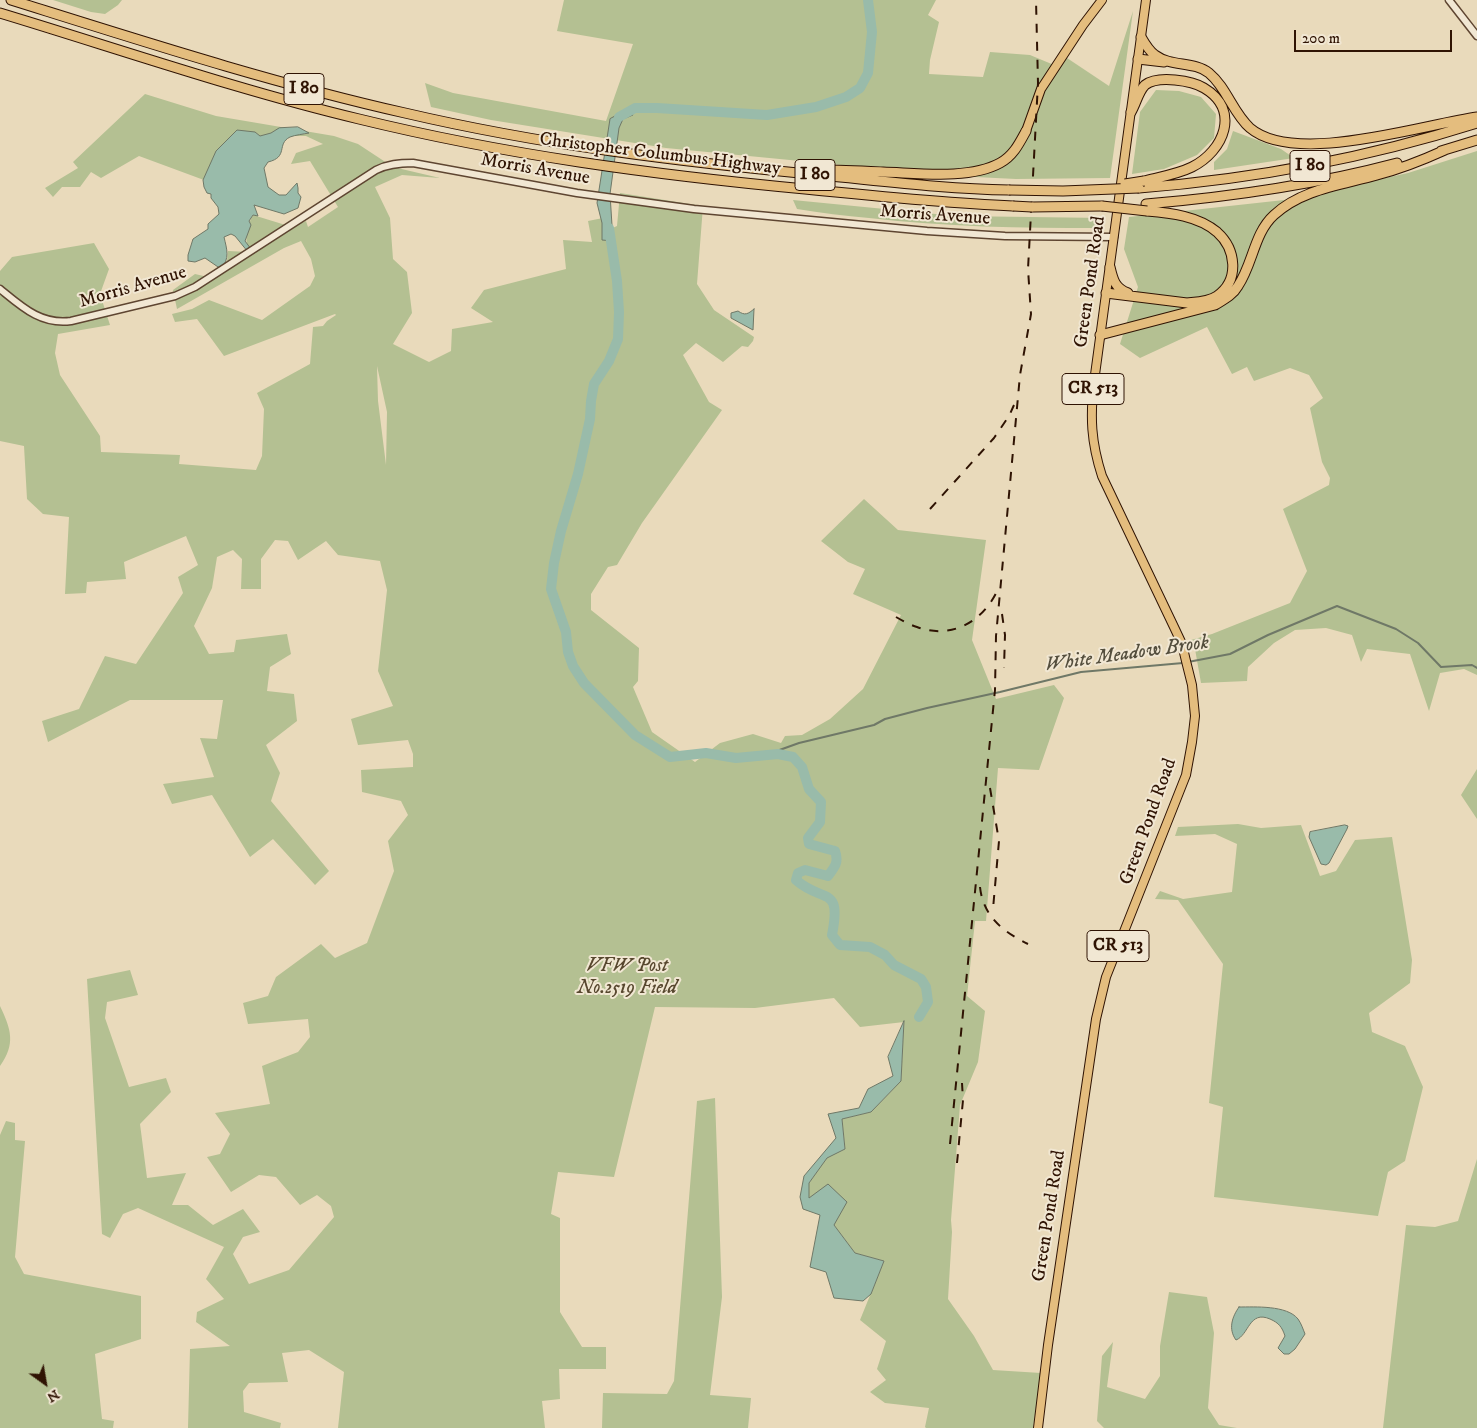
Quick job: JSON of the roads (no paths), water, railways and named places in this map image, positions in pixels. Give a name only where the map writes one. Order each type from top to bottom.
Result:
[{"type":"highway","name":"Christopher Columbus Highway","points":[[11,0],[188,55],[333,96],[470,127],[622,153],[738,167],[926,185],[1009,190],[1083,190],[1142,184]]},
{"type":"highway","name":"Christopher Columbus Highway","points":[[0,13],[224,83],[326,111],[476,145],[629,171],[753,185],[954,203],[1013,206],[1146,207]]},
{"type":"highway","points":[[1141,37],[1155,55],[1172,62]]},
{"type":"highway","points":[[1138,58],[1193,66],[1209,73],[1250,128],[1266,138],[1290,144],[1336,143],[1477,117]]},
{"type":"highway","points":[[1131,112],[1141,89],[1158,80],[1171,79],[1204,87],[1218,100],[1225,118],[1222,140],[1204,160],[1184,170],[1142,184]]},
{"type":"highway","name":"I 80","points":[[1142,184],[1231,179],[1312,166],[1396,147],[1477,123]]},
{"type":"highway","points":[[738,167],[961,173],[990,168],[1008,158],[1016,149],[1026,131]]},
{"type":"highway","name":"I 80","points":[[1146,207],[1300,185],[1368,171],[1477,140]]},
{"type":"highway","points":[[1100,335],[1215,305],[1238,287],[1266,224],[1279,211],[1313,192],[1413,164],[1445,150]]},
{"type":"highway","points":[[1106,292],[1187,303],[1204,301],[1217,296],[1230,279],[1233,268],[1232,256],[1216,232],[1199,221],[1146,207]]},
{"type":"highway","points":[[1110,267],[1113,282],[1116,286],[1136,296]]},
{"type":"main road","points":[[1026,131],[1041,89],[1083,25],[1102,0]]},
{"type":"main road","name":"Green Pond Road","points":[[1038,1428],[1048,1345],[1096,1018],[1106,977],[1186,775],[1195,716],[1190,675],[1185,656],[1174,627],[1110,493],[1096,454],[1092,436],[1091,410],[1100,335],[1146,0]]},
{"type":"street","points":[[1449,0],[1477,36]]},
{"type":"street","name":"Morris Avenue","points":[[0,289],[33,315],[54,322],[71,321],[175,296],[210,279],[376,170],[389,164],[399,163],[413,163],[596,196],[694,209],[927,231],[1005,236],[1114,237]]},
{"type":"waterway","points":[[619,117],[635,108],[767,115],[816,107],[846,97],[860,88],[868,73],[872,32],[868,0]]},
{"type":"waterway","points":[[609,228],[617,281],[618,339],[609,361],[594,384],[590,419],[578,474],[561,531],[551,589],[566,632],[568,652],[573,666],[584,683],[635,735],[670,757],[706,753],[736,758],[778,754],[793,757],[802,767],[809,789],[821,802],[820,822],[808,838],[809,844],[835,851],[837,858],[828,876],[805,870],[798,873],[796,880],[828,897],[832,902],[834,908],[832,935],[840,945],[870,947],[885,955],[894,965],[921,979],[926,987],[928,1002],[919,1017]]},
{"type":"waterway","name":"White Meadow Brook","points":[[1188,662],[1230,654],[1268,635],[1337,606],[1396,629],[1418,643],[1441,667],[1472,665],[1477,668]]},
{"type":"waterway","name":"White Meadow Brook","points":[[760,757],[799,743],[874,725],[885,719],[1081,672],[1183,663]]},
{"type":"railway","points":[[950,1144],[995,690],[996,636],[1020,375],[1031,314],[1028,269],[1038,83],[1036,0]]},
{"type":"railway","points":[[930,509],[994,438],[1014,405]]},
{"type":"railway","points":[[896,617],[912,625],[930,630],[954,629],[975,619],[992,600],[998,589]]},
{"type":"railway","points":[[1002,614],[1005,635],[1004,668]]},
{"type":"railway","points":[[990,788],[999,841],[993,909]]},
{"type":"railway","points":[[980,887],[985,906],[990,915],[1010,934],[1028,944]]},
{"type":"railway","points":[[957,1163],[963,1100],[962,1083]]},
{"type":"park label","name":"VFW Post No.2519 Field","points":[[627,978]]}]
